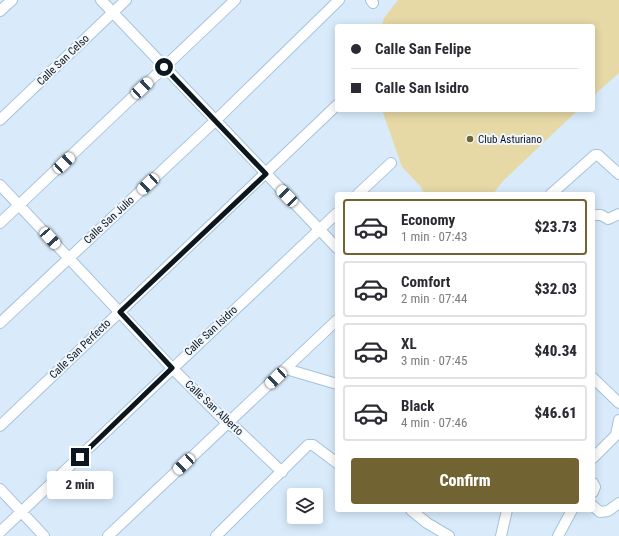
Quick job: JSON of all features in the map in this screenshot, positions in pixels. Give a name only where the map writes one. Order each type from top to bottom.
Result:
[{"type":"street","points":[[0,11],[12,0]]},
{"type":"street","points":[[102,0],[335,246]]},
{"type":"street","name":"Calle San Celso","points":[[0,120],[126,0]]},
{"type":"street","points":[[0,223],[235,0]]},
{"type":"street","name":"Calle San Julio","points":[[0,323],[216,121],[339,0]]},
{"type":"street","name":"Calle San Perfecto","points":[[0,426],[335,107]]},
{"type":"street","points":[[552,192],[598,155],[602,157],[619,174]]},
{"type":"street","points":[[360,192],[391,163]]},
{"type":"street","name":"Calle San Alberto","points":[[0,185],[172,368],[228,424],[237,429],[282,472]]},
{"type":"street","points":[[595,215],[601,215],[608,219],[619,214]]},
{"type":"street","name":"Calle San Isidro","points":[[0,532],[335,215]]},
{"type":"street","points":[[108,536],[335,322]]},
{"type":"street","points":[[286,369],[335,383]]},
{"type":"street","points":[[595,380],[619,403]]},
{"type":"street","points":[[595,456],[618,436],[619,420]]},
{"type":"street","points":[[216,536],[308,445],[313,445],[335,462]]},
{"type":"street","points":[[0,489],[44,536]]},
{"type":"street","points":[[595,508],[600,512],[608,512],[619,503]]},
{"type":"street","points":[[413,512],[427,523],[448,536]]},
{"type":"street","points":[[501,536],[507,512]]},
{"type":"street","points":[[558,536],[572,512]]},
{"type":"shaded area","points":[[398,0],[619,0],[619,73],[595,94],[595,24],[382,24],[384,18]]},
{"type":"shaded area","name":"Club Asturiano","points":[[383,112],[576,112],[503,181],[495,192],[423,192],[421,187],[402,167]]},
{"type":"place","name":"Club Asturiano","points":[[470,139]]},
{"type":"route","points":[[80,457],[172,368],[120,312],[266,174],[164,67]]}]
